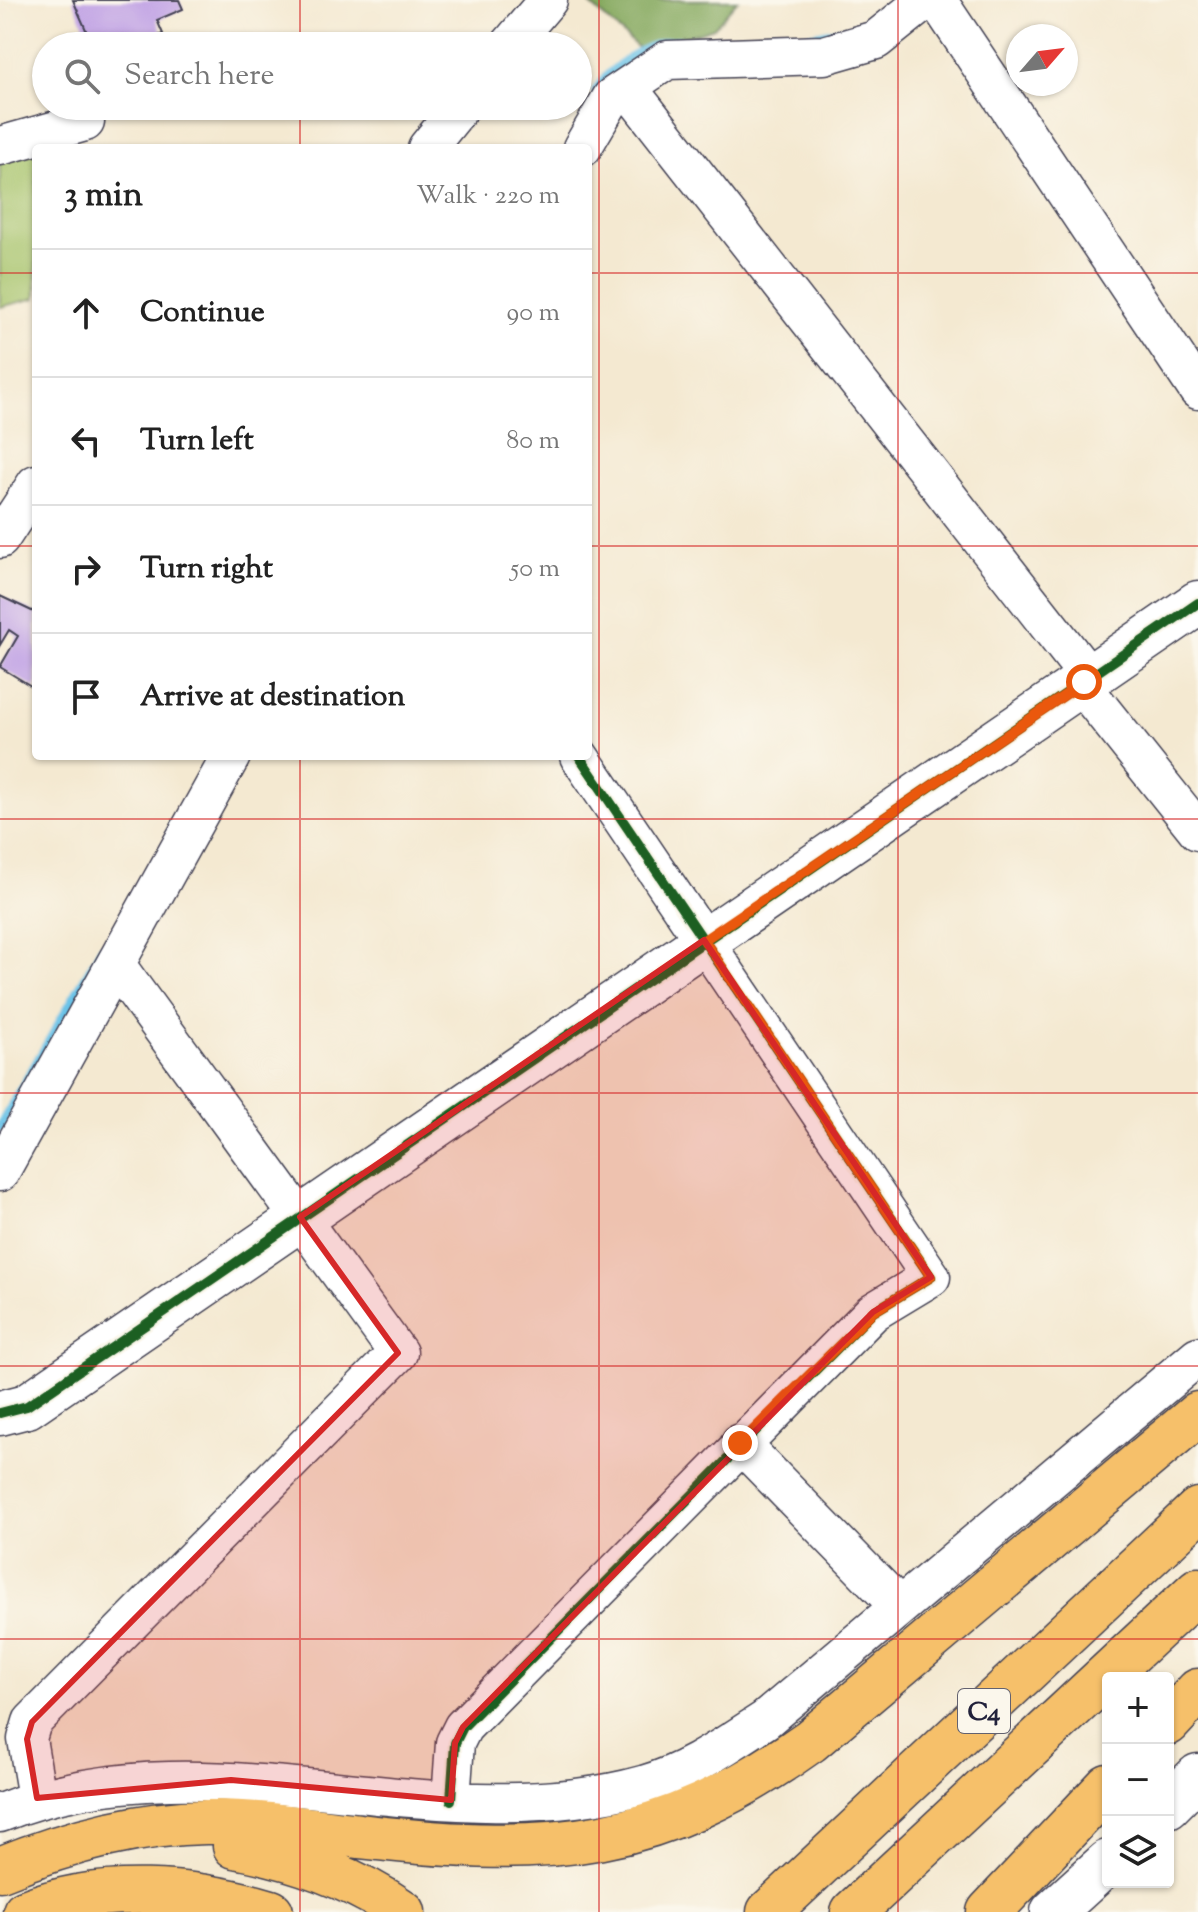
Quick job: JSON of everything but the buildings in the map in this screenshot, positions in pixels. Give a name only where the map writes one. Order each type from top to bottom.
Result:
[{"type":"highway","points":[[19,1862],[141,1828],[206,1822],[487,1846],[573,1843],[663,1823],[741,1787],[810,1741],[1198,1414]]},
{"type":"highway","name":"C4","points":[[769,1912],[1198,1510]]},
{"type":"highway","name":"C4","points":[[853,1912],[1198,1590]]},
{"type":"highway","points":[[1174,1717],[1198,1691]]},
{"type":"highway","points":[[989,1912],[1102,1792]]},
{"type":"highway","points":[[19,1862],[109,1843],[222,1843],[324,1870],[360,1886],[403,1912]]},
{"type":"highway","points":[[25,1912],[89,1896],[160,1892],[233,1901],[271,1912]]},
{"type":"street","points":[[521,32],[548,0]]},
{"type":"street","points":[[584,144],[612,97],[667,60],[824,55],[876,40],[926,0]]},
{"type":"street","points":[[937,0],[1198,390]]},
{"type":"street","points":[[627,87],[1078,663],[1091,697],[1198,831]]},
{"type":"street","points":[[430,144],[450,120]]},
{"type":"street","points":[[0,146],[85,122]]},
{"type":"street","points":[[0,539],[32,490]]},
{"type":"street","points":[[0,1413],[27,1406],[1198,603]]},
{"type":"street","points":[[0,1172],[229,760]]},
{"type":"street","points":[[451,1800],[455,1743],[463,1727],[740,1443],[873,1312],[931,1277],[582,760]]},
{"type":"street","points":[[37,1798],[27,1739],[32,1722],[398,1353],[116,965]]},
{"type":"street","points":[[0,1813],[37,1798],[175,1781],[231,1780],[451,1800],[545,1802],[643,1785],[700,1763],[765,1720],[1198,1356]]},
{"type":"street","points":[[740,1443],[899,1606]]},
{"type":"street","points":[[1174,1800],[1198,1776]]},
{"type":"street","points":[[1053,1912],[1102,1867]]},
{"type":"highlighted area","points":[[704,940],[931,1277],[873,1312],[463,1727],[455,1743],[451,1800],[231,1780],[37,1798],[27,1739],[32,1722],[398,1353],[300,1217]]},
{"type":"green space","points":[[585,0],[738,0],[714,28],[642,51]]},
{"type":"green space","points":[[32,151],[32,299],[0,307],[0,161]]},
{"type":"waterway","points":[[806,38],[841,31]]},
{"type":"waterway","points":[[596,91],[611,73],[632,57],[655,46],[678,41]]},
{"type":"waterway","points":[[0,1127],[103,948]]},
{"type":"cycle path","points":[[0,1413],[27,1406],[1198,603]]},
{"type":"cycle path","points":[[451,1800],[455,1743],[463,1727],[873,1312],[931,1277],[582,760]]},
{"type":"route","points":[[740,1443],[873,1312],[931,1277],[704,940],[1084,682]]}]
